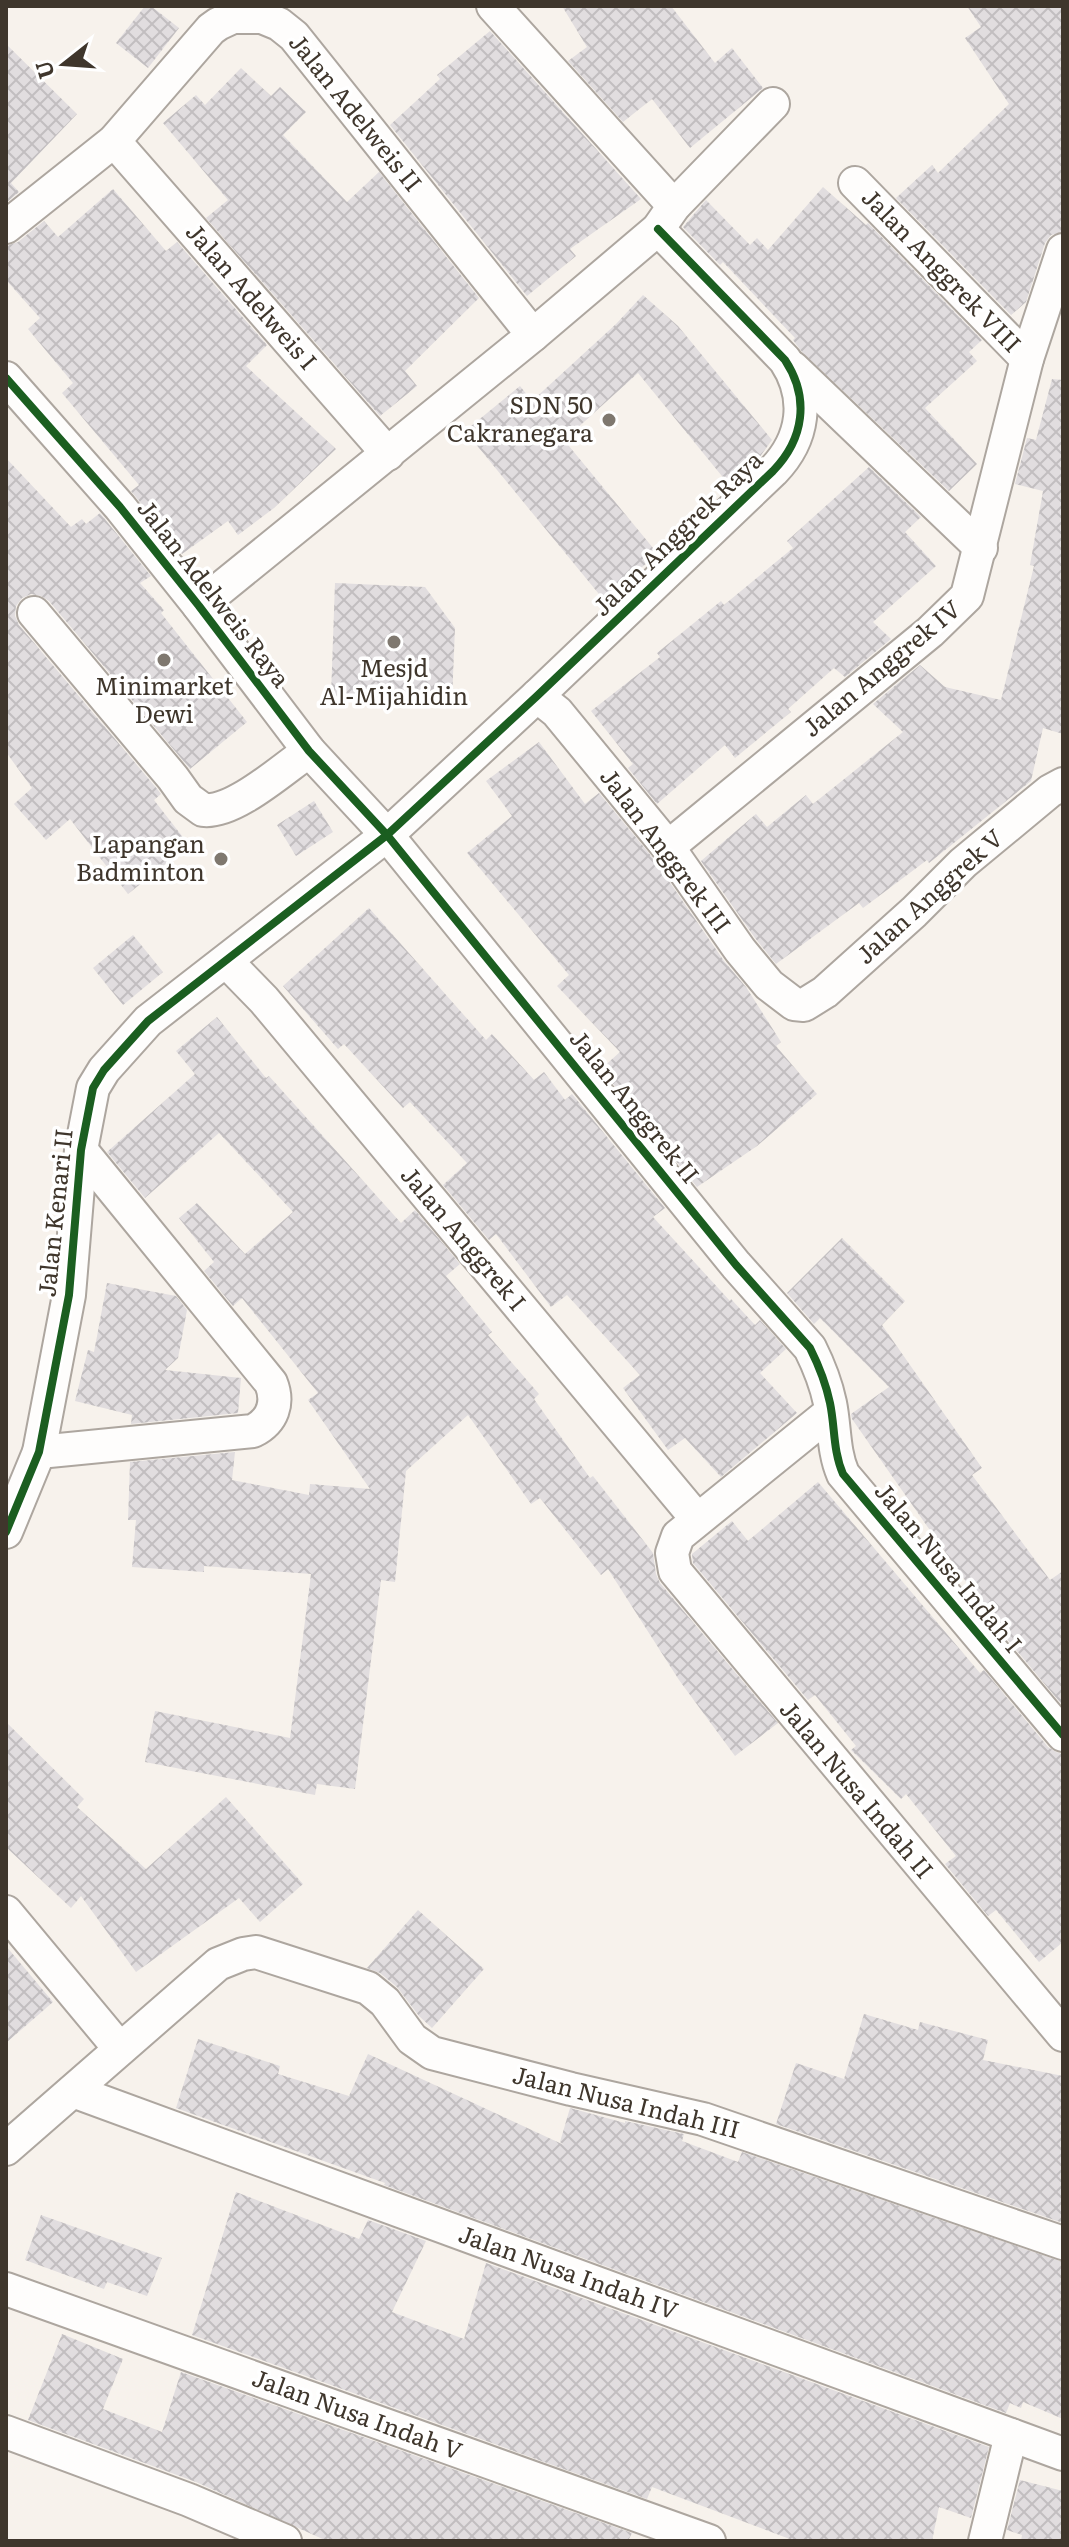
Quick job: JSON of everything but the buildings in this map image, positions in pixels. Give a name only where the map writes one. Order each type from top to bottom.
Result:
[{"type":"street","name":"Jalan Anggrek Raya","points":[[387,835],[783,462],[797,438],[802,411],[798,384],[785,360],[493,6]]},
{"type":"street","name":"Jalan Adelweis II","points":[[6,227],[114,141],[211,29],[244,11],[271,20],[294,36],[533,335]]},
{"type":"street","name":"Jalan Adelweis Raya","points":[[199,606],[533,335],[666,217],[773,104]]},
{"type":"street","name":"Jalan Adelweis I","points":[[114,141],[388,454]]},
{"type":"street","name":"Jalan Anggrek VIII","points":[[855,183],[1027,359]]},
{"type":"street","name":"Jalan Anggrek IV","points":[[668,847],[959,606],[967,596],[981,548],[1001,452],[1027,359],[1063,250]]},
{"type":"street","points":[[785,360],[981,548]]},
{"type":"street","name":"Jalan Adelweis Raya","points":[[6,378],[120,507],[309,751],[387,835]]},
{"type":"street","points":[[34,613],[188,799],[203,810],[222,808],[238,801],[309,751]]},
{"type":"street","name":"Jalan Anggrek III","points":[[537,696],[557,712],[668,847],[740,950],[769,985],[794,1004]]},
{"type":"street","name":"Jalan Anggrek V","points":[[794,1004],[804,1005],[825,992],[963,863],[1050,791],[1063,784]]},
{"type":"street","name":"Jalan Kenari II","points":[[6,1532],[39,1452],[69,1295],[81,1150],[93,1088],[104,1070],[148,1021],[387,835]]},
{"type":"street","name":"Jalan Anggrek II","points":[[387,835],[736,1265],[810,1348],[823,1379],[831,1412]]},
{"type":"street","name":"Jalan Anggrek I","points":[[227,962],[264,1000],[687,1527]]},
{"type":"street","points":[[39,1452],[253,1431],[270,1418],[275,1404],[271,1383],[81,1150]]},
{"type":"street","points":[[687,1527],[831,1412]]},
{"type":"street","name":"Jalan Nusa Indah I","points":[[831,1412],[836,1459],[843,1474],[1063,1735]]},
{"type":"street","name":"Jalan Nusa Indah II","points":[[687,1527],[673,1547],[675,1571],[682,1581],[1063,2035]]},
{"type":"street","points":[[6,1912],[120,2049],[6,2149]]},
{"type":"street","name":"Jalan Nusa Indah III","points":[[120,2049],[218,1964],[256,1952],[368,1988],[385,2002],[412,2039],[432,2053],[703,2119],[1063,2243]]},
{"type":"street","name":"Jalan Nusa Indah IV","points":[[73,2091],[1063,2454]]},
{"type":"street","name":"Jalan Nusa Indah V","points":[[6,2289],[709,2541]]},
{"type":"street","points":[[6,2432],[189,2500],[285,2541]]},
{"type":"street","points":[[985,2541],[1011,2435]]},
{"type":"cycle path","points":[[6,1532],[39,1452],[69,1295],[81,1150],[93,1088],[104,1070],[148,1021],[387,835],[773,471],[791,446],[800,418],[800,403],[793,374],[785,360],[658,229]]},
{"type":"cycle path","points":[[6,378],[120,507],[309,751],[387,835],[736,1265],[810,1348],[828,1396],[837,1457],[843,1474],[1063,1735]]},
{"type":"place","name":"SDN 50 Cakranegara","points":[[609,420]]},
{"type":"place","name":"Mesjd Al-Mijahidin","points":[[394,642]]},
{"type":"place","name":"Minimarket Dewi","points":[[164,660]]},
{"type":"place","name":"Lapangan Badminton","points":[[221,859]]}]
